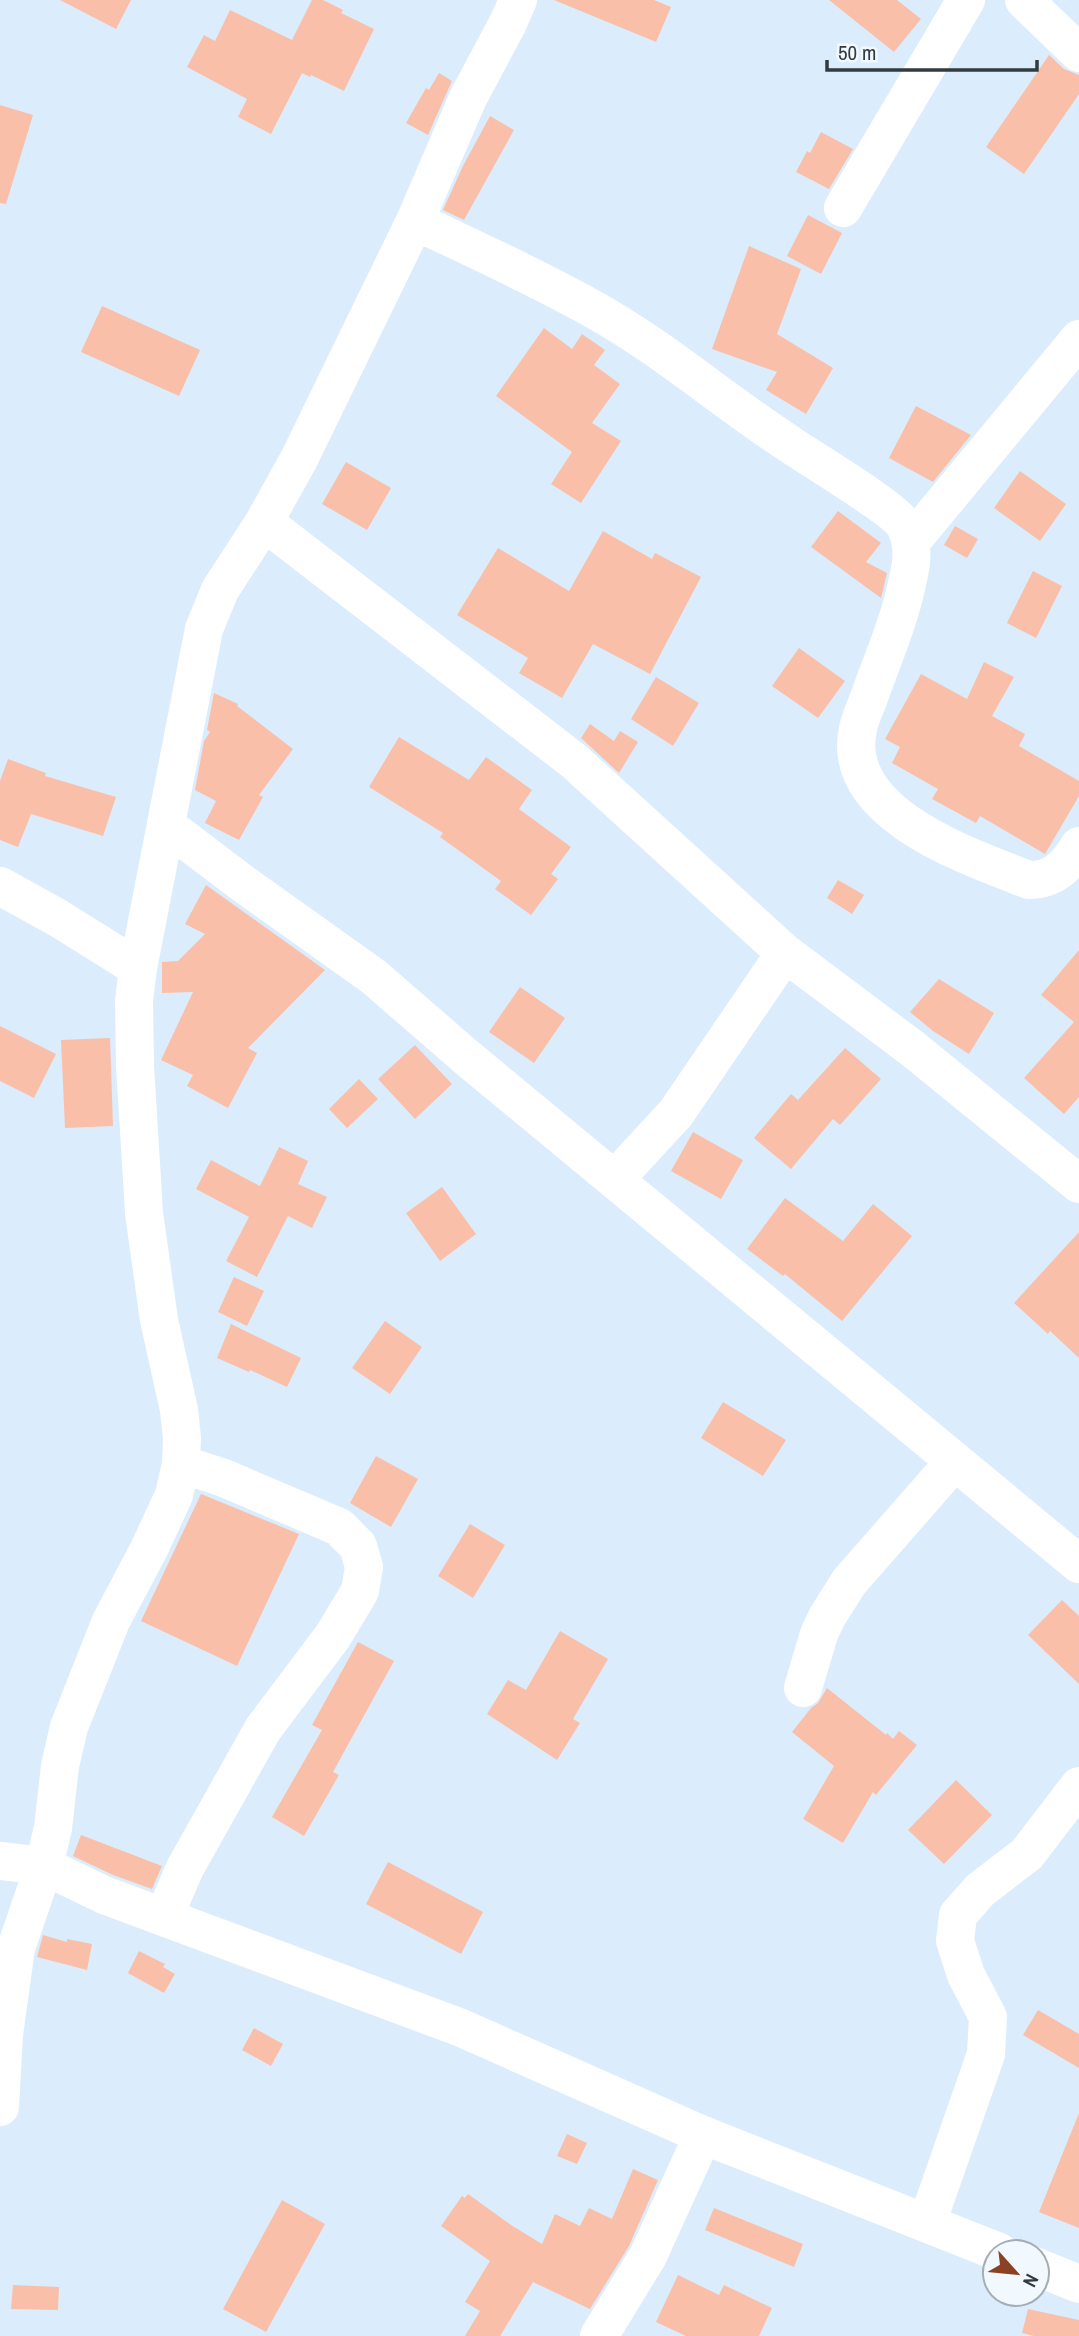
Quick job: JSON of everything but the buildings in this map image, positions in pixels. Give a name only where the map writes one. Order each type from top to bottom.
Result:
[{"type":"street","points":[[0,2107],[2,2037],[16,1948],[44,1866],[53,1828],[60,1766],[69,1727],[111,1621],[174,1495],[181,1464],[179,1410],[159,1320],[144,1213],[134,1001],[138,968],[204,629],[220,590],[264,522],[299,459],[415,221],[468,99],[508,23],[517,0]]},
{"type":"street","points":[[843,208],[967,0]]},
{"type":"street","points":[[1024,0],[1079,53]]},
{"type":"street","points":[[415,221],[591,308],[665,355],[750,419],[866,494],[905,524],[911,542],[912,567],[901,608],[858,728],[855,753],[861,769],[874,791],[897,817],[946,846],[1029,880],[1044,880],[1067,865],[1079,846]]},
{"type":"street","points":[[911,542],[1079,339]]},
{"type":"street","points":[[264,522],[574,761],[673,854],[785,953],[1074,1169]]},
{"type":"street","points":[[167,826],[374,977],[465,1056],[1079,1563]]},
{"type":"street","points":[[0,886],[58,918],[138,968]]},
{"type":"street","points":[[616,1178],[676,1113],[785,953]]},
{"type":"street","points":[[803,1688],[819,1634],[849,1582],[955,1461]]},
{"type":"street","points":[[177,1922],[169,1905],[185,1868],[263,1729],[333,1636],[360,1591],[364,1566],[358,1546],[339,1527],[224,1478],[181,1464]]},
{"type":"street","points":[[927,2223],[986,2054],[988,2017],[966,1975],[955,1941],[958,1915],[980,1889],[1027,1854],[1079,1786]]},
{"type":"street","points":[[0,1861],[44,1866],[104,1895],[459,2027],[703,2135],[981,2245]]},
{"type":"street","points":[[599,2336],[648,2256],[703,2135]]},
{"type":"street","points":[[1051,2273],[1079,2284]]}]
